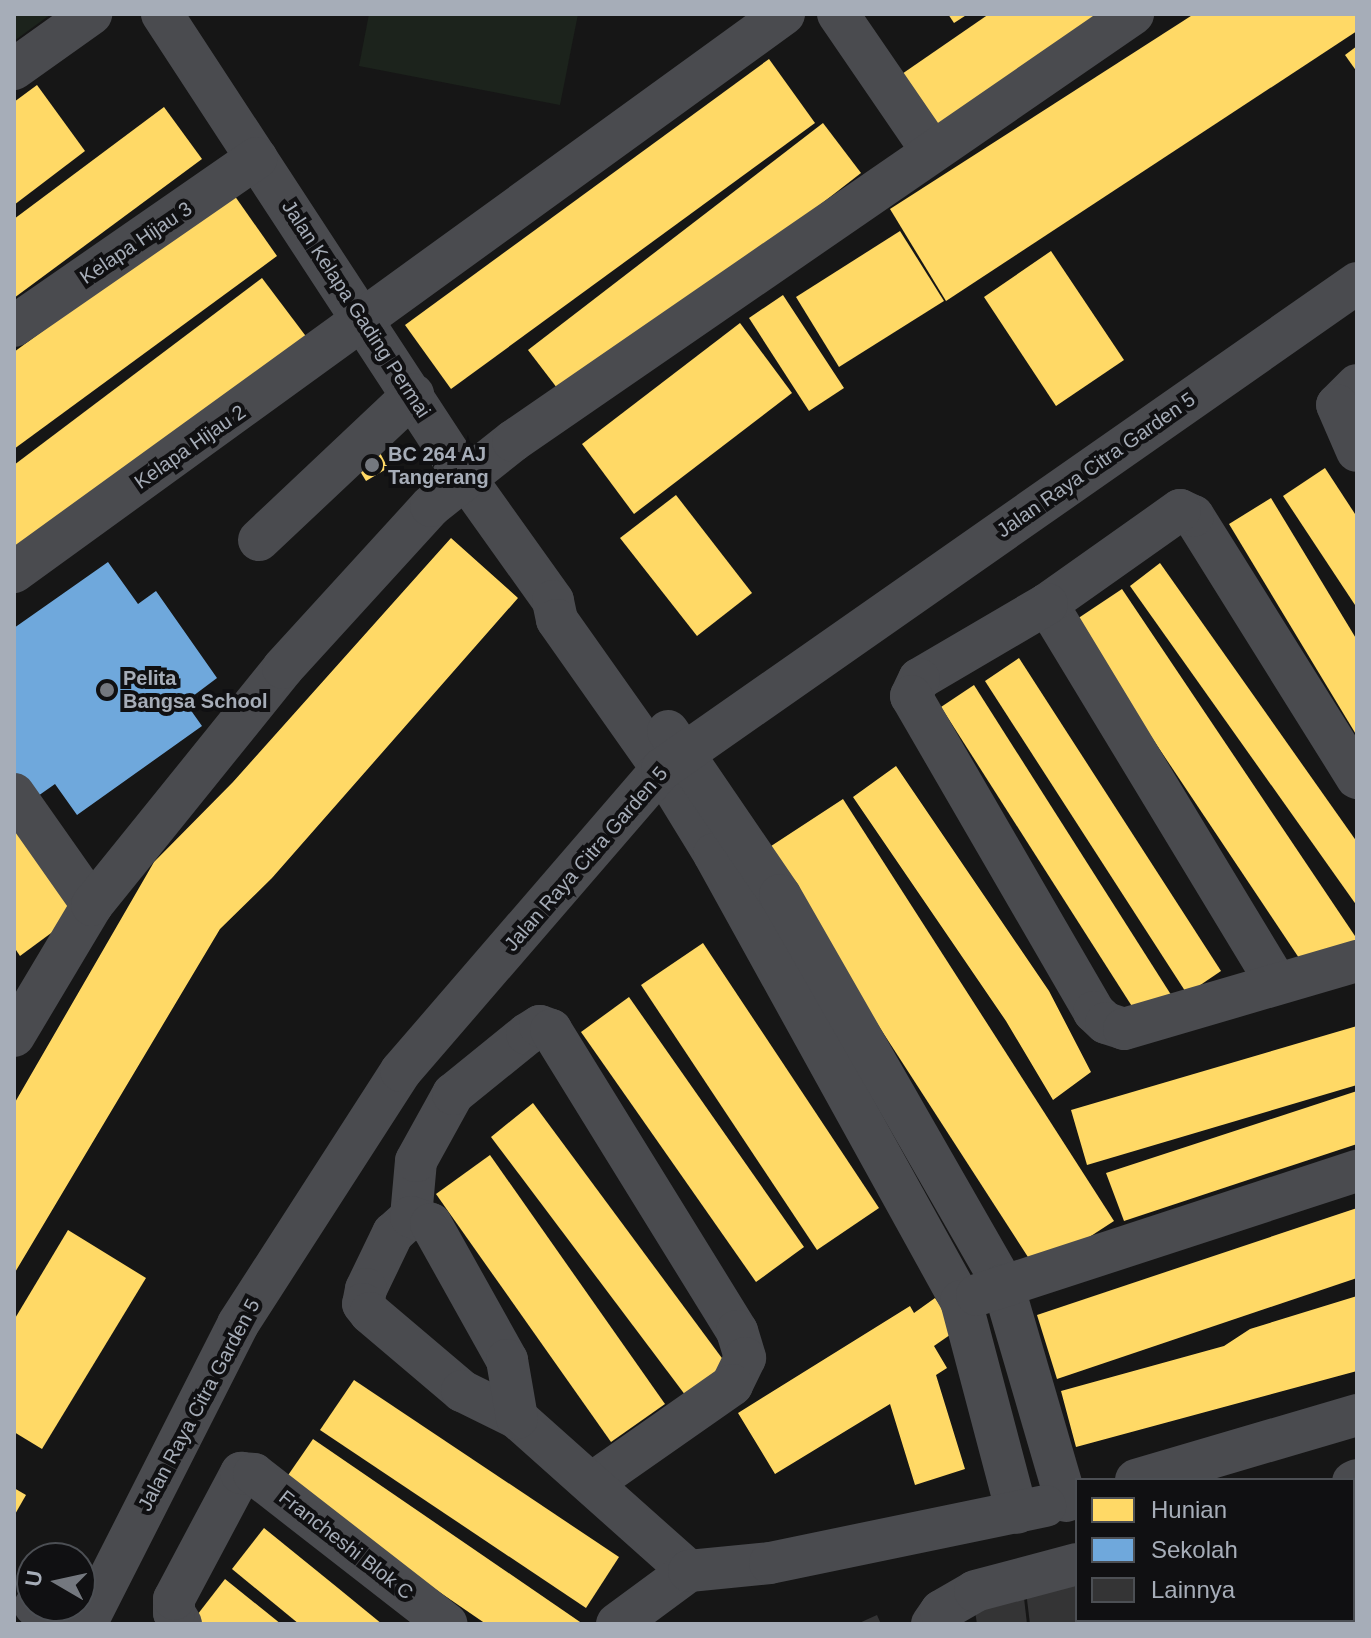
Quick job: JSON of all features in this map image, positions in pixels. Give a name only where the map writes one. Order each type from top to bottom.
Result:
[{"type":"street","points":[[14,69],[91,14]]},
{"type":"street","name":"Jalan Kelapa Gading Permai","points":[[162,14],[464,476],[553,601],[575,608],[764,904]]},
{"type":"street","name":"Kelapa Hijau 2","points":[[14,572],[365,322],[784,14]]},
{"type":"street","points":[[838,14],[931,150]]},
{"type":"street","points":[[14,1036],[92,905],[283,668],[464,476],[931,150],[1133,14]]},
{"type":"street","name":"Kelapa Hijau 3","points":[[14,326],[257,158]]},
{"type":"street","name":"Jalan Raya Citra Garden 5","points":[[86,1624],[238,1324],[401,1071],[673,760],[1357,283]]},
{"type":"street","points":[[1357,385],[1337,405],[1357,451]]},
{"type":"street","points":[[259,540],[413,395]]},
{"type":"street","points":[[1357,778],[1193,516],[1180,510],[1169,514],[1047,604],[919,679],[911,696],[1094,1012],[1106,1023],[1124,1029],[1357,961]]},
{"type":"street","points":[[1047,604],[1277,984]]},
{"type":"street","points":[[14,794],[92,905]]},
{"type":"street","points":[[617,1624],[689,1571],[770,1563],[1017,1513],[1071,1499],[1003,1285],[764,904]]},
{"type":"street","points":[[764,904],[961,1301],[1017,1513]]},
{"type":"street","points":[[592,1483],[732,1385],[745,1358],[737,1331],[551,1030],[540,1026],[453,1094],[416,1161],[411,1217],[393,1233],[363,1304],[462,1391],[517,1418],[689,1571]]},
{"type":"street","points":[[961,1301],[1357,1171]]},
{"type":"street","points":[[411,1217],[431,1224],[507,1360],[517,1418]]},
{"type":"street","points":[[1143,1478],[1357,1415]]},
{"type":"street","name":"Francheshi Blok C","points":[[178,1619],[174,1599],[241,1473],[254,1474],[447,1624]]},
{"type":"street","points":[[932,1624],[941,1611],[975,1591],[1075,1565]]},
{"type":"shaded area","points":[[14,14],[51,14],[14,41]]},
{"type":"shaded area","points":[[369,14],[578,14],[560,105],[359,66]]},
{"type":"building: Hunian","points":[[948,14],[968,14],[954,23]]},
{"type":"building: Hunian","points":[[989,14],[1122,14],[944,137],[899,76]]},
{"type":"building: Hunian","points":[[1194,14],[1357,14],[1357,31],[946,301],[890,209]]},
{"type":"building: Hunian","points":[[1357,46],[1357,72],[1345,55]]},
{"type":"building: Hunian","points":[[769,59],[815,123],[451,389],[405,325]]},
{"type":"building: Hunian","points":[[37,85],[85,151],[14,205],[14,102]]},
{"type":"building: Hunian","points":[[164,107],[202,159],[14,298],[14,219]]},
{"type":"building: Hunian","points":[[823,123],[861,173],[567,401],[528,350]]},
{"type":"building: Hunian","points":[[232,192],[277,256],[14,449],[14,352]]},
{"type":"building: Hunian","points":[[900,231],[944,301],[839,367],[796,297]]},
{"type":"building: Hunian","points":[[1051,251],[1124,360],[1056,406],[984,297]]},
{"type":"building: Hunian","points":[[262,278],[311,343],[14,572],[14,465]]},
{"type":"building: Hunian","points":[[783,295],[844,388],[809,411],[749,318]]},
{"type":"building: Hunian","points":[[740,323],[792,393],[634,514],[582,444]]},
{"type":"building: Hunian","name":"BC 264 AJ Tangerang","points":[[378,449],[388,468],[366,481],[355,463]]},
{"type":"building: Hunian","points":[[1325,468],[1357,517],[1357,608],[1283,496]]},
{"type":"building: Hunian","points":[[676,495],[752,593],[697,636],[620,538]]},
{"type":"building: Hunian","points":[[1271,498],[1357,640],[1357,736],[1229,524]]},
{"type":"building: Hunian","points":[[451,538],[518,598],[272,878],[220,929],[14,1274],[14,1104],[154,862],[233,782]]},
{"type":"building: Hunian","points":[[1160,563],[1357,842],[1357,906],[1130,586]]},
{"type":"building: Hunian","points":[[1122,589],[1357,939],[1309,973],[1074,621]]},
{"type":"building: Hunian","points":[[1019,658],[1221,971],[1187,994],[985,681]]},
{"type":"building: Hunian","points":[[974,685],[1175,1001],[1142,1022],[941,707]]},
{"type":"building: Hunian","points":[[896,766],[1049,991],[1091,1072],[1053,1100],[1006,1021],[853,797]]},
{"type":"building: Hunian","points":[[843,799],[1114,1221],[1037,1271],[765,850]]},
{"type":"building: Hunian","points":[[14,817],[81,911],[20,956],[14,947]]},
{"type":"building: Hunian","points":[[703,943],[879,1208],[817,1250],[641,985]]},
{"type":"building: Hunian","points":[[629,997],[804,1247],[756,1282],[581,1032]]},
{"type":"building: Hunian","points":[[1357,1026],[1357,1085],[1087,1165],[1071,1110]]},
{"type":"building: Hunian","points":[[1357,1091],[1357,1144],[1124,1221],[1106,1173]]},
{"type":"building: Hunian","points":[[533,1103],[730,1369],[689,1400],[491,1137]]},
{"type":"building: Hunian","points":[[490,1155],[665,1404],[611,1442],[436,1194]]},
{"type":"building: Hunian","points":[[1357,1208],[1357,1278],[1057,1379],[1037,1315]]},
{"type":"building: Hunian","points":[[68,1230],[146,1278],[42,1449],[14,1432],[14,1320]]},
{"type":"building: Hunian","points":[[1357,1296],[1357,1371],[1076,1447],[1061,1391],[1224,1346],[1250,1329]]},
{"type":"building: Hunian","points":[[935,1298],[957,1330],[934,1346],[947,1368],[936,1375],[965,1469],[915,1485],[890,1404],[775,1474],[738,1413],[910,1306],[914,1313]]},
{"type":"building: Hunian","points":[[354,1380],[619,1557],[586,1608],[320,1430]]},
{"type":"building: Hunian","points":[[313,1439],[583,1624],[486,1624],[282,1484]]},
{"type":"building: Hunian","points":[[14,1488],[26,1495],[14,1516]]},
{"type":"building: Hunian","points":[[264,1528],[382,1624],[299,1624],[232,1569]]},
{"type":"building: Hunian","points":[[225,1579],[281,1624],[201,1624],[194,1619]]},
{"type":"building: Sekolah","name":"Pelita Bangsa School","points":[[108,562],[138,604],[156,591],[217,678],[185,702],[202,726],[77,815],[55,784],[28,803],[14,783],[14,628]]},
{"type":"building: Lainnya","points":[[1075,1567],[1075,1622],[1078,1624],[1030,1624],[1025,1583]]},
{"type":"building: Lainnya","points":[[1355,1596],[1357,1624],[1287,1622],[1355,1622]]},
{"type":"building: Lainnya","points":[[1024,1598],[1027,1624],[977,1624],[974,1605]]},
{"type":"building: Lainnya","points":[[877,1615],[881,1624],[857,1624]]},
{"type":"building: Lainnya","points":[[1080,1622],[1155,1622],[1155,1624]]},
{"type":"building: Lainnya","points":[[1163,1622],[1233,1622],[1233,1624]]},
{"type":"building: Lainnya","points":[[1240,1622],[1282,1622],[1282,1624]]},
{"type":"place","name":"BC 264 AJ Tangerang","points":[[372,465]]},
{"type":"place","name":"Pelita Bangsa School","points":[[107,690]]}]
